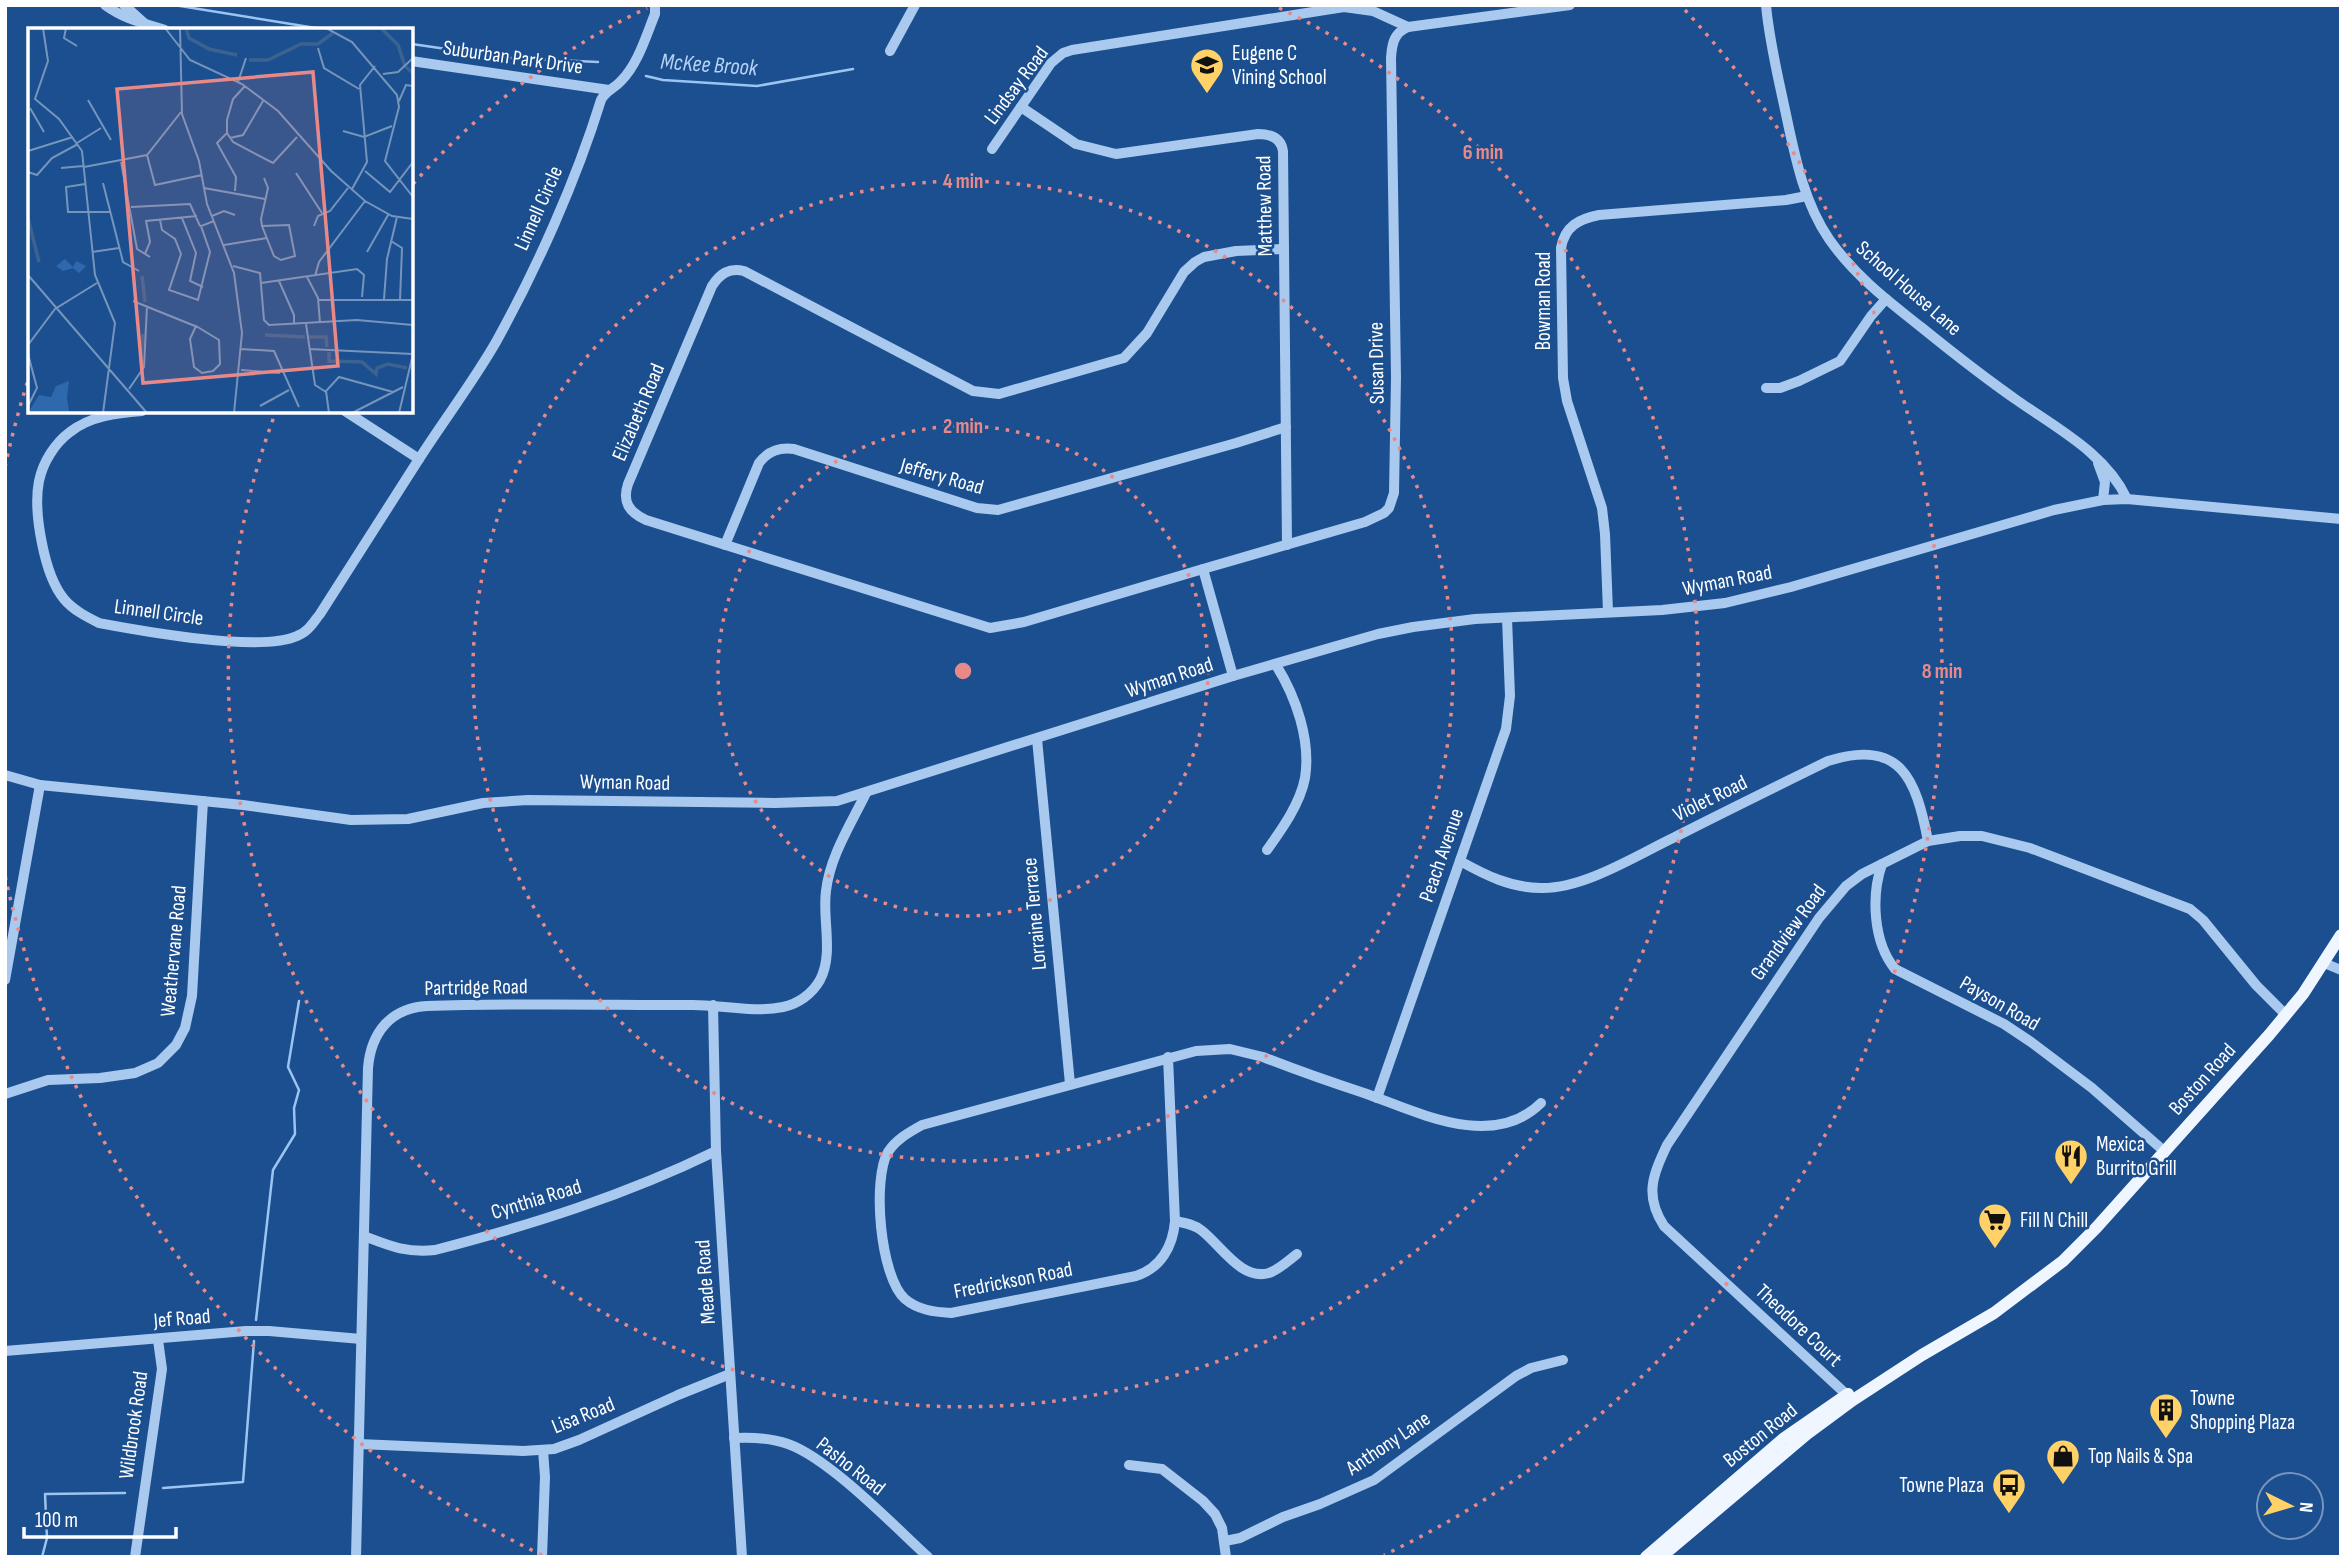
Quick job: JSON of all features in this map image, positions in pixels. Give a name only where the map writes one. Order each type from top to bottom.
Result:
[{"type":"main road","name":"Boston Road","points":[[1661,1557],[1807,1434],[1853,1400],[1994,1313],[2063,1261],[2096,1228],[2286,1015],[2341,935]]},
{"type":"main road","name":"Boston Road","points":[[1646,1557],[1783,1439],[1847,1395],[1883,1374],[1910,1363]]},
{"type":"street","points":[[105,5],[116,14],[159,28]]},
{"type":"street","points":[[124,5],[146,24]]},
{"type":"street","name":"Linnell Circle","points":[[131,413],[102,418],[72,430],[52,451],[39,478],[42,547],[56,588],[65,601],[81,614],[99,623],[225,641],[268,642],[295,638],[306,632],[494,344],[516,305],[577,168],[601,100],[605,92],[622,81],[629,71],[651,23],[655,5]]},
{"type":"street","points":[[890,51],[915,5]]},
{"type":"street","points":[[1408,27],[1570,5]]},
{"type":"street","name":"School House Lane","points":[[1766,5],[1772,52],[1798,169],[1821,226],[1837,249],[1859,275],[1886,299],[1982,375],[2096,457],[2115,476],[2127,499]]},
{"type":"street","name":"Lindsay Road","points":[[992,149],[1051,63],[1063,52],[1344,7],[1373,11],[1408,27]]},
{"type":"street","name":"Susan Drive","points":[[1203,569],[1378,517],[1389,508],[1394,493],[1396,377],[1391,58],[1396,34],[1408,27]]},
{"type":"street","name":"Suburban Park Drive","points":[[413,61],[609,90]]},
{"type":"street","name":"Matthew Road","points":[[1021,107],[1076,144],[1116,154],[1258,134],[1274,137],[1280,142],[1283,151],[1287,545]]},
{"type":"street","name":"Bowman Road","points":[[1608,612],[1602,508],[1567,401],[1563,378],[1561,248],[1566,234],[1577,222],[1599,215],[1776,201],[1807,196]]},
{"type":"street","name":"Elizabeth Road","points":[[1203,569],[1024,622],[990,628],[646,520],[629,509],[625,497],[628,484],[712,286],[724,272],[737,269],[744,271],[973,391],[999,394],[1124,358],[1147,334],[1184,272],[1204,257],[1236,251],[1284,249]]},
{"type":"street","points":[[1766,388],[1780,388],[1840,361],[1886,299]]},
{"type":"street","points":[[348,413],[419,459]]},
{"type":"street","name":"Jeffery Road","points":[[724,545],[759,463],[776,449],[794,449],[977,508],[998,510],[1212,451],[1286,427]]},
{"type":"street","points":[[2096,457],[2105,482],[2103,500]]},
{"type":"street","name":"Wyman Road","points":[[5,775],[40,785],[203,801],[329,818],[376,820],[408,820],[483,803],[528,800],[787,803],[837,801],[1234,676],[1378,634],[1413,627],[1475,619],[1674,609],[1744,599],[2054,510],[2103,500],[2127,499],[2341,519]]},
{"type":"street","points":[[1203,569],[1234,676]]},
{"type":"street","name":"Peach Avenue","points":[[1377,1098],[1506,729],[1510,696],[1507,618]]},
{"type":"street","points":[[1267,849],[1279,834],[1299,797],[1306,766],[1300,721],[1288,683],[1276,665]]},
{"type":"street","name":"Lorraine Terrace","points":[[1037,739],[1070,1084]]},
{"type":"street","name":"Violet Road","points":[[1461,861],[1491,877],[1521,886],[1541,888],[1573,883],[1641,853],[1828,761],[1857,754],[1882,756],[1901,769],[1915,789],[1928,841]]},
{"type":"street","points":[[5,980],[40,785]]},
{"type":"street","name":"Partridge Road","points":[[356,1557],[369,1052],[379,1030],[394,1015],[406,1009],[427,1006],[713,1005],[758,1009],[783,1007],[804,998],[818,982],[825,960],[824,903],[830,869],[866,793]]},
{"type":"street","name":"Weathervane Road","points":[[5,1094],[48,1080],[135,1073],[158,1063],[176,1045],[185,1028],[192,996],[203,801]]},
{"type":"street","name":"Grandview Road","points":[[1726,1284],[1673,1235],[1656,1214],[1652,1188],[1655,1171],[1667,1145],[1824,911],[1846,886],[1928,841],[1982,836],[2003,841],[2030,848],[2185,907],[2203,920],[2256,985],[2286,1015]]},
{"type":"street","name":"Payson Road","points":[[1882,864],[1875,894],[1878,922],[1881,945],[1895,969],[2004,1024],[2031,1042],[2092,1088],[2164,1151]]},
{"type":"street","points":[[2324,963],[2341,970]]},
{"type":"street","name":"Meade Road","points":[[713,1005],[716,1151],[742,1557]]},
{"type":"street","name":"Fredrickson Road","points":[[1168,1057],[1175,1221],[1164,1255],[1150,1270],[1136,1276],[951,1313],[933,1312],[904,1298],[894,1284],[884,1240],[881,1179],[884,1160],[890,1149],[903,1136],[922,1125],[1168,1057],[1208,1049],[1242,1050],[1424,1116],[1460,1125],[1488,1125],[1527,1116],[1541,1103]]},
{"type":"street","name":"Cynthia Road","points":[[364,1236],[414,1252],[435,1250],[607,1197],[716,1151]]},
{"type":"street","points":[[1175,1221],[1201,1230],[1238,1265],[1251,1273],[1273,1271],[1297,1254]]},
{"type":"street","name":"Theodore Court","points":[[1726,1284],[1847,1395]]},
{"type":"street","name":"Jef Road","points":[[5,1351],[258,1331],[361,1339]]},
{"type":"street","name":"Wildbrook Road","points":[[135,1557],[162,1369],[158,1340]]},
{"type":"street","name":"Anthony Lane","points":[[1225,1541],[1240,1538],[1283,1517],[1374,1480],[1516,1376],[1531,1367],[1563,1360]]},
{"type":"street","name":"Lisa Road","points":[[359,1444],[543,1450],[579,1440],[730,1374]]},
{"type":"street","name":"Pasho Road","points":[[734,1438],[772,1440],[788,1444],[809,1455],[842,1479],[928,1557]]},
{"type":"street","points":[[542,1557],[545,1477],[543,1450]]},
{"type":"street","points":[[1129,1465],[1157,1467],[1169,1473],[1215,1514],[1222,1528],[1226,1557]]},
{"type":"waterway","name":"McKee Brook","points":[[174,5],[316,28]]},
{"type":"waterway","name":"McKee Brook","points":[[413,44],[460,51]]},
{"type":"waterway","name":"McKee Brook","points":[[495,57],[598,62]]},
{"type":"waterway","name":"McKee Brook","points":[[646,76],[663,80],[757,86],[853,69]]},
{"type":"waterway","points":[[256,1320],[273,1170],[295,1134],[294,1108],[299,1090],[288,1067],[299,1001]]},
{"type":"waterway","points":[[163,1488],[243,1482],[254,1341]]},
{"type":"waterway","points":[[42,1557],[47,1538],[45,1494],[125,1493]]},
{"type":"place","name":"Eugene C Vining School","points":[[1207,95]]},
{"type":"place","name":"Mexica Burrito Grill","points":[[2071,1186]]},
{"type":"place","name":"Fill N Chill","points":[[1995,1250]]},
{"type":"place","name":"Towne Shopping Plaza","points":[[2166,1440]]},
{"type":"place","name":"Top Nails & Spa","points":[[2063,1486]]},
{"type":"place","name":"Towne Plaza","points":[[2009,1515]]}]
